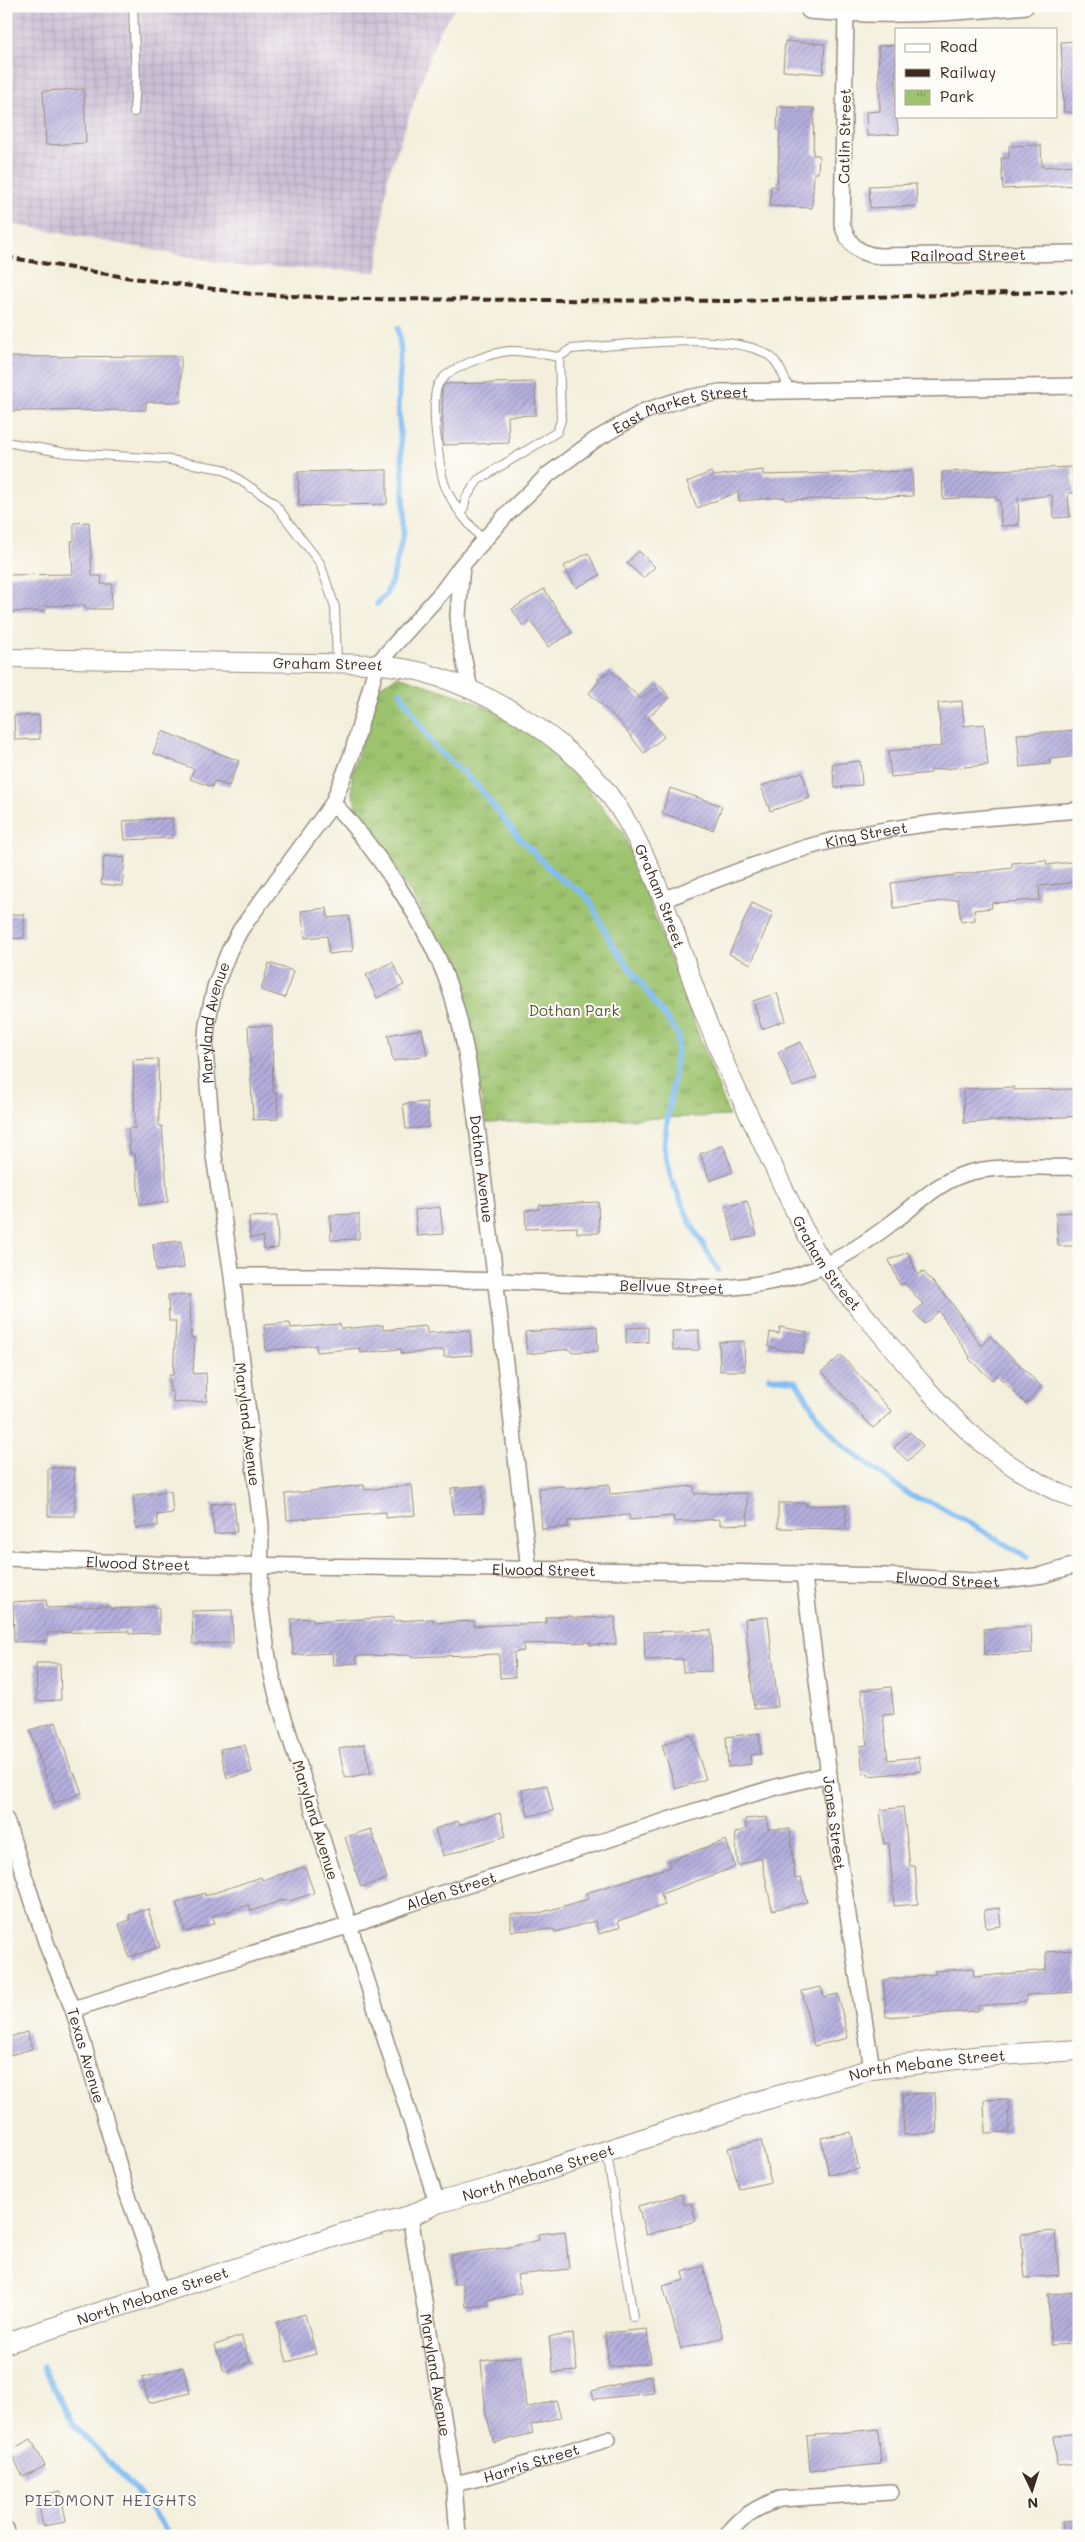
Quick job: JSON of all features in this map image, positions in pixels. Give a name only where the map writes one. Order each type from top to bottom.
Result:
[{"type":"main road","name":"North Mebane Street","points":[[6,2343],[342,2234],[410,2216],[436,2203],[502,2185],[760,2101],[872,2069],[982,2056],[1079,2050]]},
{"type":"street","points":[[809,11],[846,14],[953,12],[1026,6]]},
{"type":"street","name":"Catlin Street","points":[[846,14],[842,224],[846,238],[860,252]]},
{"type":"street","name":"Railroad Street","points":[[860,252],[879,256],[1079,253]]},
{"type":"street","name":"East Market Street","points":[[377,664],[442,592],[462,565],[508,513],[549,474],[622,423],[645,411],[682,399],[720,392],[1079,386]]},
{"type":"street","points":[[462,565],[459,590],[459,624],[470,689]]},
{"type":"street","name":"Graham Street","points":[[6,658],[377,664],[421,672],[470,689],[523,718],[572,753],[600,783],[618,807],[639,846],[662,900],[705,1016],[729,1072],[782,1185],[826,1267],[896,1356],[958,1423],[1011,1467],[1043,1486],[1079,1501]]},
{"type":"street","name":"Maryland Avenue","points":[[377,664],[352,754],[333,803],[241,929],[229,952],[215,987],[209,1015],[205,1050],[214,1156],[232,1276],[261,1525],[260,1602],[268,1658],[277,1696],[436,2203]]},
{"type":"street","name":"Dothan Avenue","points":[[333,803],[358,829],[428,938],[448,982],[462,1029],[470,1076],[496,1281],[529,1570]]},
{"type":"street","name":"King Street","points":[[662,900],[758,864],[819,845],[887,830],[935,823],[1079,810]]},
{"type":"street","name":"Bellvue Street","points":[[232,1276],[333,1276],[724,1288],[764,1285],[802,1276],[826,1267],[876,1235],[944,1183],[963,1175],[985,1170],[1079,1167]]},
{"type":"street","name":"Elwood Street","points":[[6,1558],[260,1565],[887,1576],[990,1582],[1043,1575],[1079,1564]]},
{"type":"street","name":"Jones Street","points":[[804,1576],[840,1864],[872,2069]]},
{"type":"street","name":"Alden Street","points":[[73,2010],[247,1955],[348,1926],[403,1906],[696,1811],[780,1786],[829,1774]]},
{"type":"street","name":"Texas Avenue","points":[[7,1825],[48,1948],[73,2010],[126,2190],[152,2262],[160,2292]]},
{"type":"street","name":"Maryland Avenue","points":[[410,2216],[454,2484],[458,2536]]},
{"type":"street","name":"Harris Street","points":[[454,2484],[488,2476],[608,2439]]},
{"type":"street","points":[[727,2536],[746,2515],[766,2503],[780,2499],[891,2492]]},
{"type":"street","points":[[6,2529],[8,2536]]},
{"type":"lane","points":[[133,6],[136,71],[134,112]]},
{"type":"lane","points":[[483,541],[448,496],[441,478],[436,434],[436,388],[443,376],[480,358],[510,351],[559,358],[572,349],[670,342],[728,343],[756,349],[774,360],[790,390]]},
{"type":"lane","points":[[462,515],[466,498],[478,480],[557,432],[561,420],[559,358]]},
{"type":"lane","points":[[6,442],[66,453],[164,459],[223,469],[272,502],[320,563],[335,607],[337,662]]},
{"type":"lane","points":[[607,2151],[633,2317]]},
{"type":"shaded area","points":[[6,6],[457,6],[439,31],[388,176],[377,272],[239,266],[6,223]]},
{"type":"green space","name":"Dothan Park","points":[[398,676],[466,698],[507,717],[547,745],[569,766],[623,832],[729,1116],[486,1123],[473,1052],[438,944],[418,905],[358,812],[352,792],[352,774],[379,687]]},
{"type":"building","points":[[785,41],[825,44],[823,74],[783,71]]},
{"type":"building","points":[[1079,41],[1079,112],[1064,112],[1061,42]]},
{"type":"building","points":[[895,45],[895,118],[899,134],[867,136],[866,112],[880,111],[878,46]]},
{"type":"building","points":[[84,89],[86,143],[46,145],[43,91]]},
{"type":"building","points":[[778,107],[814,108],[813,155],[819,155],[818,173],[814,173],[812,208],[770,206],[771,186],[777,187],[780,131],[777,130]]},
{"type":"building","points":[[1041,145],[1042,167],[1079,165],[1079,185],[1003,189],[1001,158],[1009,158],[1009,146]]},
{"type":"building","points":[[916,184],[917,206],[870,208],[869,186]]},
{"type":"building","points":[[181,356],[181,402],[146,402],[146,410],[10,411],[10,357]]},
{"type":"building","points":[[535,382],[536,415],[508,416],[509,443],[443,445],[442,390],[445,384]]},
{"type":"building","points":[[1072,467],[1074,493],[1068,493],[1070,517],[1054,518],[1052,495],[1018,499],[1019,525],[1001,526],[1000,500],[996,500],[996,496],[943,499],[942,472]]},
{"type":"building","points":[[387,470],[387,504],[299,506],[298,472]]},
{"type":"building","points":[[763,470],[763,475],[912,471],[913,496],[785,500],[785,497],[739,501],[738,492],[697,508],[687,482],[711,472],[713,476]]},
{"type":"building","points":[[89,522],[92,576],[102,576],[101,584],[112,584],[111,609],[85,609],[85,605],[45,606],[45,611],[6,612],[6,575],[73,574],[71,541],[74,541],[74,523]]},
{"type":"building","points":[[639,551],[655,567],[643,578],[627,563]]},
{"type":"building","points":[[588,553],[600,575],[576,588],[564,566]]},
{"type":"building","points":[[544,589],[572,633],[548,647],[531,621],[523,626],[512,609]]},
{"type":"building","points":[[611,671],[641,699],[658,683],[670,698],[648,717],[664,737],[644,753],[619,721],[589,693],[600,681],[597,679]]},
{"type":"building","points":[[962,701],[964,726],[984,724],[988,765],[931,770],[931,773],[891,777],[888,751],[942,746],[938,703]]},
{"type":"building","points":[[39,715],[40,739],[15,740],[14,716]]},
{"type":"building","points":[[1079,730],[1079,756],[1050,759],[1050,764],[1020,767],[1017,734]]},
{"type":"building","points":[[162,731],[239,761],[229,786],[214,781],[212,787],[190,779],[194,769],[153,753]]},
{"type":"building","points":[[860,761],[862,785],[835,788],[832,764]]},
{"type":"building","points":[[802,772],[810,798],[770,811],[761,786]]},
{"type":"building","points":[[670,788],[722,806],[713,830],[662,813]]},
{"type":"building","points":[[172,818],[173,838],[125,840],[123,821]]},
{"type":"building","points":[[104,856],[125,858],[122,886],[101,884]]},
{"type":"building","points":[[1046,860],[1047,865],[1079,861],[1079,882],[1039,886],[1040,900],[991,903],[992,908],[974,910],[975,920],[961,922],[958,899],[894,908],[891,883],[1012,868],[1012,863]]},
{"type":"building","points":[[752,903],[773,913],[751,964],[729,954]]},
{"type":"building","points":[[327,908],[328,918],[349,916],[353,951],[329,954],[327,936],[305,938],[301,911]]},
{"type":"building","points":[[24,914],[24,938],[6,939],[6,915]]},
{"type":"building","points":[[392,962],[404,985],[377,998],[366,975]]},
{"type":"building","points":[[269,963],[293,971],[285,998],[261,990]]},
{"type":"building","points":[[777,993],[786,1020],[762,1029],[753,1001]]},
{"type":"building","points":[[248,1026],[272,1026],[273,1093],[277,1093],[278,1119],[253,1120]]},
{"type":"building","points":[[422,1029],[427,1055],[393,1061],[388,1035]]},
{"type":"building","points":[[801,1042],[817,1077],[793,1087],[778,1052]]},
{"type":"building","points":[[158,1059],[159,1126],[162,1126],[168,1202],[140,1205],[135,1154],[130,1154],[128,1128],[135,1128],[133,1060]]},
{"type":"building","points":[[1014,1087],[1014,1090],[1079,1089],[1079,1116],[964,1123],[963,1089]]},
{"type":"building","points":[[427,1102],[429,1127],[406,1129],[403,1104]]},
{"type":"building","points":[[723,1145],[733,1172],[710,1181],[700,1154]]},
{"type":"building","points":[[747,1201],[757,1235],[734,1241],[725,1207]]},
{"type":"building","points":[[598,1202],[599,1233],[577,1233],[577,1227],[526,1229],[525,1210],[539,1209],[539,1205]]},
{"type":"building","points":[[440,1207],[443,1234],[417,1236],[415,1210]]},
{"type":"building","points":[[1079,1212],[1079,1246],[1058,1246],[1056,1213]]},
{"type":"building","points":[[359,1214],[359,1239],[331,1240],[330,1215]]},
{"type":"building","points":[[277,1216],[278,1248],[264,1249],[263,1237],[250,1238],[249,1217]]},
{"type":"building","points":[[181,1241],[184,1268],[156,1271],[153,1244]]},
{"type":"building","points":[[908,1252],[918,1275],[923,1271],[951,1302],[981,1346],[990,1336],[1042,1387],[1026,1404],[997,1375],[992,1380],[969,1359],[970,1357],[939,1311],[925,1324],[914,1312],[923,1304],[904,1283],[900,1285],[889,1260]]},
{"type":"building","points":[[168,1295],[190,1295],[191,1338],[195,1338],[193,1374],[206,1373],[207,1401],[173,1403],[173,1391],[170,1392],[169,1375],[173,1375],[176,1321],[169,1321]]},
{"type":"building","points":[[290,1323],[291,1328],[340,1324],[341,1329],[383,1325],[383,1330],[426,1326],[427,1333],[470,1330],[472,1355],[444,1357],[444,1350],[402,1354],[401,1349],[360,1353],[360,1348],[317,1352],[316,1345],[266,1351],[264,1325]]},
{"type":"building","points":[[597,1326],[598,1351],[571,1352],[570,1349],[527,1354],[525,1332]]},
{"type":"building","points":[[648,1327],[648,1342],[626,1343],[626,1328]]},
{"type":"building","points":[[780,1327],[807,1332],[803,1353],[768,1347],[770,1332],[779,1334]]},
{"type":"building","points":[[699,1330],[699,1350],[673,1350],[672,1331]]},
{"type":"building","points":[[744,1341],[745,1371],[720,1371],[719,1342]]},
{"type":"building","points":[[841,1355],[892,1412],[873,1428],[822,1372]]},
{"type":"building","points":[[910,1432],[923,1445],[908,1461],[894,1448]]},
{"type":"building","points":[[48,1468],[74,1468],[75,1516],[48,1516]]},
{"type":"building","points":[[609,1484],[610,1494],[694,1486],[694,1494],[747,1493],[748,1524],[720,1525],[720,1519],[674,1522],[673,1516],[630,1520],[629,1515],[567,1521],[568,1527],[542,1529],[539,1488],[565,1486],[565,1489]]},
{"type":"building","points":[[364,1485],[365,1490],[412,1485],[415,1515],[386,1518],[386,1512],[287,1520],[285,1494]]},
{"type":"building","points":[[482,1486],[483,1513],[453,1514],[451,1488]]},
{"type":"building","points":[[171,1491],[173,1513],[157,1515],[158,1526],[136,1528],[133,1495]]},
{"type":"building","points":[[234,1502],[237,1532],[214,1534],[211,1504]]},
{"type":"building","points":[[778,1503],[806,1503],[806,1506],[846,1505],[846,1529],[778,1528]]},
{"type":"building","points":[[46,1600],[47,1608],[110,1606],[110,1609],[159,1607],[159,1633],[129,1634],[129,1631],[47,1633],[47,1641],[14,1642],[13,1602]]},
{"type":"building","points":[[232,1610],[233,1643],[193,1644],[192,1611]]},
{"type":"building","points":[[572,1616],[573,1618],[615,1617],[616,1644],[590,1645],[590,1642],[523,1644],[524,1651],[514,1652],[515,1677],[500,1678],[499,1654],[411,1657],[411,1655],[356,1656],[357,1663],[333,1665],[332,1653],[293,1655],[291,1619],[313,1618],[313,1622],[394,1617],[394,1621],[433,1619],[434,1623],[474,1621],[474,1626],[546,1623],[546,1617]]},
{"type":"building","points":[[768,1617],[778,1707],[754,1709],[745,1619]]},
{"type":"building","points":[[1031,1626],[1032,1653],[985,1655],[984,1629]]},
{"type":"building","points":[[711,1630],[712,1671],[683,1672],[683,1659],[645,1660],[644,1632]]},
{"type":"building","points":[[36,1663],[60,1663],[61,1700],[37,1701]]},
{"type":"building","points":[[891,1687],[894,1714],[883,1715],[888,1760],[919,1757],[921,1771],[869,1776],[868,1773],[863,1774],[860,1746],[867,1745],[861,1690]]},
{"type":"building","points":[[56,1722],[72,1773],[74,1772],[82,1793],[55,1803],[30,1730]]},
{"type":"building","points":[[759,1733],[761,1754],[750,1755],[751,1764],[728,1767],[726,1737]]},
{"type":"building","points":[[691,1735],[706,1779],[676,1789],[662,1745]]},
{"type":"building","points":[[364,1744],[371,1773],[345,1778],[339,1749]]},
{"type":"building","points":[[245,1745],[252,1772],[227,1778],[220,1749]]},
{"type":"building","points":[[547,1785],[553,1811],[528,1816],[522,1790]]},
{"type":"building","points":[[903,1807],[910,1866],[915,1866],[918,1904],[894,1906],[889,1843],[884,1844],[880,1810]]},
{"type":"building","points":[[500,1813],[506,1836],[443,1856],[435,1829],[458,1821],[459,1825]]},
{"type":"building","points":[[767,1817],[768,1829],[790,1829],[795,1879],[801,1878],[807,1902],[772,1910],[761,1857],[738,1866],[735,1833],[746,1829],[745,1819]]},
{"type":"building","points":[[371,1829],[387,1879],[361,1887],[345,1837]]},
{"type":"building","points":[[726,1840],[735,1867],[661,1894],[665,1905],[618,1921],[620,1927],[599,1934],[595,1921],[555,1932],[554,1929],[511,1931],[511,1914],[536,1914],[588,1899],[586,1893],[670,1867],[668,1861]]},
{"type":"building","points":[[305,1867],[314,1893],[287,1902],[286,1899],[251,1911],[249,1905],[212,1916],[215,1923],[186,1932],[176,1903],[205,1893],[205,1896],[261,1877],[262,1880]]},
{"type":"building","points":[[999,1908],[1001,1926],[986,1928],[984,1910]]},
{"type":"building","points":[[148,1909],[160,1947],[129,1957],[119,1924],[130,1920],[129,1915]]},
{"type":"building","points":[[1075,1950],[1077,1992],[1026,1995],[1027,2001],[978,2006],[978,2011],[886,2017],[883,1980],[936,1974],[935,1971],[973,1968],[974,1977],[1046,1970],[1046,1952]]},
{"type":"building","points":[[821,1987],[824,1997],[838,1994],[848,2038],[814,2046],[802,1991]]},
{"type":"building","points":[[27,2032],[32,2049],[10,2055],[6,2038]]},
{"type":"building","points":[[935,2093],[937,2133],[904,2135],[902,2094]]},
{"type":"building","points":[[1008,2099],[1009,2132],[985,2133],[984,2100]]},
{"type":"building","points":[[851,2132],[859,2169],[829,2175],[821,2138]]},
{"type":"building","points":[[761,2140],[771,2182],[739,2189],[728,2148]]},
{"type":"building","points":[[682,2194],[684,2205],[691,2203],[696,2221],[646,2235],[638,2206]]},
{"type":"building","points":[[565,2231],[569,2269],[517,2275],[521,2293],[487,2300],[488,2305],[466,2307],[463,2283],[454,2284],[451,2255],[510,2247],[539,2240],[538,2234]]},
{"type":"building","points":[[1055,2231],[1059,2275],[1025,2278],[1021,2234]]},
{"type":"building","points":[[703,2266],[723,2337],[681,2349],[663,2286],[685,2280],[683,2272]]},
{"type":"building","points":[[1079,2292],[1079,2344],[1051,2345],[1048,2294]]},
{"type":"building","points":[[305,2314],[316,2354],[287,2362],[276,2322]]},
{"type":"building","points":[[647,2329],[651,2363],[609,2367],[605,2333]]},
{"type":"building","points":[[573,2334],[577,2371],[553,2373],[549,2337]]},
{"type":"building","points":[[241,2336],[250,2362],[224,2372],[215,2345]]},
{"type":"building","points":[[521,2356],[526,2408],[556,2400],[561,2417],[531,2425],[533,2433],[494,2443],[486,2414],[481,2361]]},
{"type":"building","points":[[183,2367],[190,2393],[149,2403],[142,2378]]},
{"type":"building","points":[[652,2375],[654,2393],[594,2399],[592,2391]]},
{"type":"building","points":[[878,2429],[881,2464],[810,2471],[807,2436]]},
{"type":"building","points":[[1079,2433],[1079,2463],[1057,2465],[1054,2436]]},
{"type":"building","points":[[31,2439],[45,2466],[23,2477],[10,2450]]},
{"type":"building","points":[[61,2491],[66,2522],[43,2526],[37,2496]]},
{"type":"building","points":[[1077,2521],[1079,2536],[1064,2536],[1062,2522]]},
{"type":"waterway","points":[[377,604],[386,594],[393,577],[404,531],[404,488],[398,403],[401,352],[398,328]]},
{"type":"waterway","points":[[400,692],[435,748],[477,785],[517,836],[558,877],[583,893],[590,901],[610,941],[679,1036],[664,1146],[671,1178],[690,1222],[718,1270]]},
{"type":"waterway","points":[[769,1377],[796,1381],[821,1421],[842,1445],[911,1496],[936,1504],[1027,1557]]},
{"type":"waterway","points":[[43,2367],[74,2425],[141,2496],[171,2536]]},
{"type":"railway","points":[[6,257],[125,277],[251,294],[356,299],[736,301],[1079,291]]},
{"type":"district","name":"PIEDMONT HEIGHTS","points":[[111,2499]]}]
